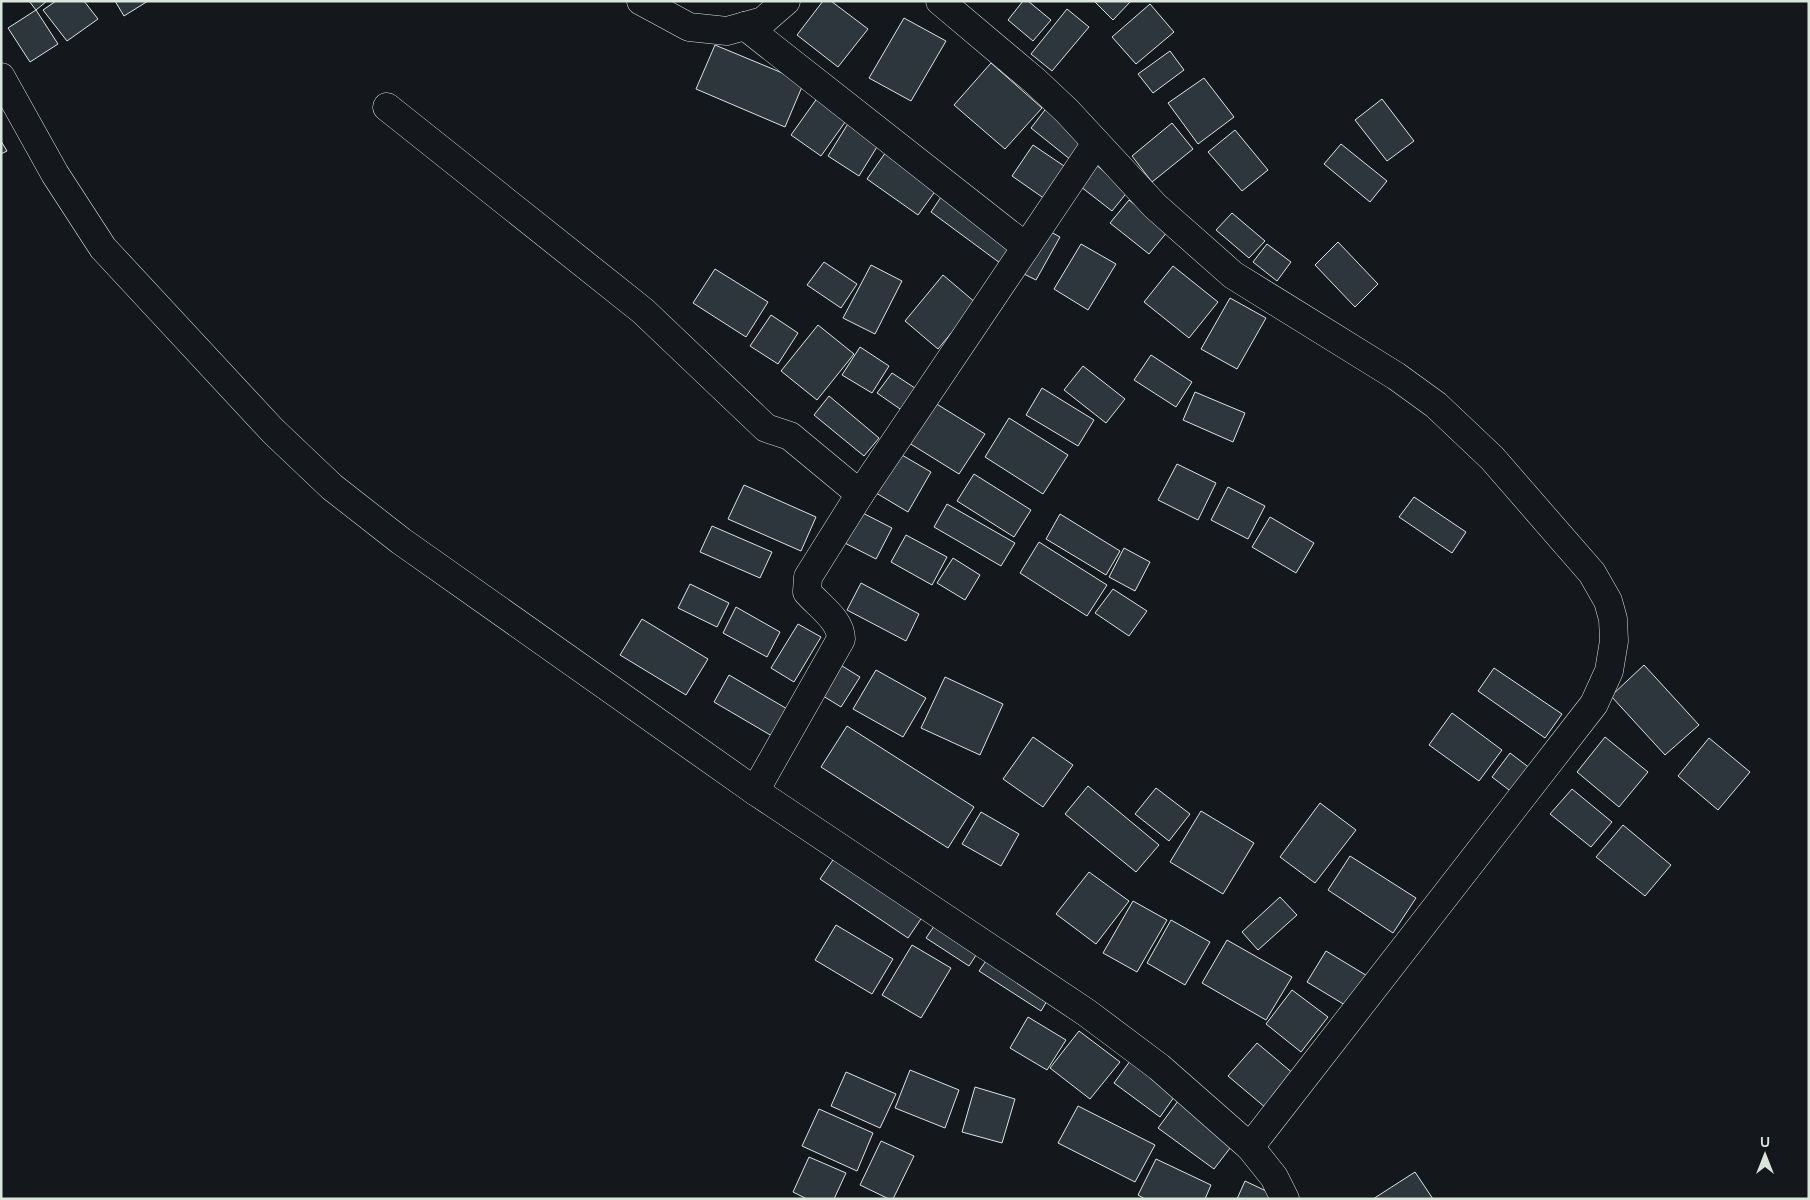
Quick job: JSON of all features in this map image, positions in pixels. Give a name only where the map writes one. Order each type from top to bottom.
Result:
[{"type":"street","points":[[641,1],[689,27],[727,31],[763,21],[786,1]]},
{"type":"street","points":[[940,1],[1035,81],[1067,111],[1155,206],[1232,275],[1396,376],[1436,405],[1492,458],[1592,573],[1608,601],[1614,619],[1614,641],[1610,671],[1594,704],[1250,1147]]},
{"type":"street","points":[[746,26],[1026,247]]},
{"type":"street","points":[[1,77],[55,174],[103,248],[273,431],[332,487],[401,541],[755,791],[1087,1013],[1158,1067],[1250,1147],[1274,1178],[1285,1199]]},
{"type":"street","points":[[387,107],[643,311],[766,428],[790,436],[860,494]]},
{"type":"street","points":[[755,791],[841,639],[841,632],[837,623],[807,592],[808,577],[860,494],[1096,142]]},
{"type":"building","points":[[29,1],[47,1],[36,10]]},
{"type":"building","points":[[56,1],[84,1],[98,19],[67,41],[43,10]]},
{"type":"building","points":[[115,1],[148,1],[124,16]]},
{"type":"building","points":[[823,1],[831,1],[868,29],[838,67],[797,35]]},
{"type":"building","points":[[1023,1],[1028,1],[1051,20],[1033,41],[1008,20]]},
{"type":"building","points":[[1094,1],[1131,1],[1113,20]]},
{"type":"building","points":[[1150,4],[1174,32],[1136,64],[1112,37]]},
{"type":"building","points":[[1067,9],[1089,27],[1052,71],[1031,54]]},
{"type":"building","points":[[36,10],[58,44],[30,62],[8,28]]},
{"type":"building","points":[[904,18],[946,41],[911,101],[869,78]]},
{"type":"building","points":[[715,45],[804,82],[785,127],[696,89]]},
{"type":"building","points":[[1170,51],[1184,70],[1153,93],[1138,74]]},
{"type":"building","points":[[991,63],[1042,108],[1005,149],[954,105]]},
{"type":"building","points":[[1204,78],[1234,117],[1198,144],[1168,103]]},
{"type":"building","points":[[818,97],[848,118],[821,156],[791,135]]},
{"type":"building","points":[[1382,99],[1414,141],[1387,161],[1355,120]]},
{"type":"building","points":[[1048,106],[1089,138],[1071,160],[1031,128]]},
{"type":"building","points":[[849,122],[880,142],[859,176],[828,156]]},
{"type":"building","points":[[1172,123],[1193,149],[1152,182],[1132,156]]},
{"type":"building","points":[[1235,130],[1268,170],[1242,191],[1208,152]]},
{"type":"building","points":[[1,141],[7,151],[1,154]]},
{"type":"building","points":[[1341,144],[1387,181],[1370,202],[1324,164]]},
{"type":"building","points":[[1033,145],[1067,168],[1045,199],[1012,176]]},
{"type":"building","points":[[888,149],[939,186],[918,215],[867,179]]},
{"type":"building","points":[[1092,162],[1129,190],[1112,211],[1076,183]]},
{"type":"building","points":[[943,194],[1013,246],[1000,263],[931,212]]},
{"type":"building","points":[[1129,200],[1168,231],[1149,254],[1110,223]]},
{"type":"building","points":[[1232,213],[1265,241],[1249,258],[1216,230]]},
{"type":"building","points":[[1042,227],[1060,237],[1036,280],[1018,271]]},
{"type":"building","points":[[1338,242],[1378,284],[1355,307],[1315,265]]},
{"type":"building","points":[[1081,244],[1116,264],[1088,310],[1054,289]]},
{"type":"building","points":[[1267,244],[1291,262],[1277,281],[1253,262]]},
{"type":"building","points":[[824,262],[857,284],[841,308],[807,285]]},
{"type":"building","points":[[871,265],[902,281],[875,334],[843,318]]},
{"type":"building","points":[[1173,266],[1218,302],[1189,338],[1144,302]]},
{"type":"building","points":[[715,269],[768,302],[746,337],[693,303]]},
{"type":"building","points":[[943,275],[976,303],[938,349],[905,321]]},
{"type":"building","points":[[1230,298],[1266,318],[1237,369],[1201,349]]},
{"type":"building","points":[[771,315],[798,333],[778,364],[750,346]]},
{"type":"building","points":[[818,325],[854,354],[817,400],[781,371]]},
{"type":"building","points":[[860,347],[889,366],[872,393],[842,375]]},
{"type":"building","points":[[1151,355],[1192,382],[1176,407],[1134,380]]},
{"type":"building","points":[[1083,366],[1125,399],[1106,423],[1064,390]]},
{"type":"building","points":[[892,373],[918,390],[903,411],[877,393]]},
{"type":"building","points":[[1042,388],[1094,420],[1078,446],[1026,415]]},
{"type":"building","points":[[1195,392],[1245,413],[1233,442],[1183,420]]},
{"type":"building","points":[[829,396],[879,438],[864,456],[814,415]]},
{"type":"building","points":[[927,398],[985,434],[959,474],[901,438]]},
{"type":"building","points":[[1009,418],[1068,455],[1043,494],[985,457]]},
{"type":"building","points":[[895,451],[931,472],[908,512],[871,490]]},
{"type":"building","points":[[1177,464],[1216,483],[1198,520],[1158,500]]},
{"type":"building","points":[[974,474],[1031,510],[1014,537],[957,501]]},
{"type":"building","points":[[744,485],[816,517],[801,551],[728,519]]},
{"type":"building","points":[[1228,487],[1265,506],[1248,539],[1211,520]]},
{"type":"building","points":[[1414,497],[1466,532],[1452,553],[1399,517]]},
{"type":"building","points":[[947,504],[1015,543],[1001,566],[934,527]]},
{"type":"building","points":[[853,508],[892,528],[876,559],[837,539]]},
{"type":"building","points":[[1060,514],[1120,551],[1106,575],[1046,539]]},
{"type":"building","points":[[1270,517],[1314,543],[1296,573],[1252,547]]},
{"type":"building","points":[[712,526],[772,552],[760,578],[700,552]]},
{"type":"building","points":[[906,535],[947,557],[932,585],[891,562]]},
{"type":"building","points":[[1039,542],[1107,585],[1087,616],[1020,573]]},
{"type":"building","points":[[1124,548],[1150,562],[1135,591],[1109,577]]},
{"type":"building","points":[[953,558],[980,575],[965,600],[937,583]]},
{"type":"building","points":[[861,583],[919,614],[906,641],[847,610]]},
{"type":"building","points":[[690,584],[729,603],[717,627],[678,608]]},
{"type":"building","points":[[1113,589],[1147,611],[1129,636],[1095,613]]},
{"type":"building","points":[[736,607],[780,632],[767,657],[723,633]]},
{"type":"building","points":[[642,619],[708,659],[686,695],[620,655]]},
{"type":"building","points":[[798,624],[821,637],[794,682],[771,668]]},
{"type":"building","points":[[834,661],[860,677],[841,707],[815,691]]},
{"type":"building","points":[[1644,665],[1699,725],[1665,755],[1611,696]]},
{"type":"building","points":[[1494,668],[1562,714],[1545,738],[1478,691]]},
{"type":"building","points":[[876,670],[926,698],[903,737],[853,709]]},
{"type":"building","points":[[729,675],[789,710],[772,736],[714,702]]},
{"type":"building","points":[[945,677],[1003,704],[980,755],[921,728]]},
{"type":"building","points":[[1452,713],[1502,750],[1479,781],[1429,745]]},
{"type":"building","points":[[847,726],[974,807],[948,848],[821,767]]},
{"type":"building","points":[[1033,737],[1073,765],[1043,807],[1003,779]]},
{"type":"building","points":[[1605,737],[1648,772],[1619,807],[1577,772]]},
{"type":"building","points":[[1709,738],[1750,772],[1718,810],[1678,776]]},
{"type":"building","points":[[1510,753],[1535,772],[1517,796],[1492,777]]},
{"type":"building","points":[[1088,786],[1159,845],[1136,872],[1065,814]]},
{"type":"building","points":[[1156,788],[1190,814],[1169,841],[1135,814]]},
{"type":"building","points":[[1572,789],[1612,822],[1591,847],[1550,814]]},
{"type":"building","points":[[1320,803],[1356,830],[1315,883],[1280,857]]},
{"type":"building","points":[[1201,811],[1254,843],[1223,894],[1170,862]]},
{"type":"building","points":[[981,812],[1019,834],[1001,866],[962,844]]},
{"type":"building","points":[[1623,825],[1671,865],[1645,896],[1596,857]]},
{"type":"building","points":[[837,854],[925,913],[908,938],[820,879]]},
{"type":"building","points":[[1350,856],[1416,898],[1393,933],[1328,890]]},
{"type":"building","points":[[1089,872],[1129,901],[1096,944],[1056,914]]},
{"type":"building","points":[[1280,897],[1297,915],[1258,950],[1242,932]]},
{"type":"building","points":[[1133,901],[1167,920],[1137,972],[1103,953]]},
{"type":"building","points":[[939,919],[982,946],[969,966],[926,938]]},
{"type":"building","points":[[1171,920],[1210,942],[1185,985],[1147,963]]},
{"type":"building","points":[[836,925],[893,959],[872,994],[815,960]]},
{"type":"building","points":[[1227,940],[1292,977],[1266,1020],[1202,983]]},
{"type":"building","points":[[912,945],[951,968],[921,1018],[882,995]]},
{"type":"building","points":[[1326,951],[1369,977],[1350,1008],[1307,982]]},
{"type":"building","points":[[990,955],[1051,994],[1041,1011],[979,971]]},
{"type":"building","points":[[1292,990],[1328,1017],[1301,1052],[1266,1024]]},
{"type":"building","points":[[1028,1017],[1066,1040],[1047,1070],[1010,1048]]},
{"type":"building","points":[[1079,1031],[1120,1062],[1090,1099],[1050,1068]]},
{"type":"building","points":[[1257,1043],[1295,1075],[1266,1108],[1228,1076]]},
{"type":"building","points":[[1133,1057],[1179,1090],[1160,1117],[1114,1083]]},
{"type":"building","points":[[910,1070],[959,1090],[945,1128],[895,1108]]},
{"type":"building","points":[[846,1072],[896,1094],[880,1128],[831,1106]]},
{"type":"building","points":[[975,1087],[1015,1099],[1002,1143],[962,1132]]},
{"type":"building","points":[[1181,1097],[1237,1139],[1214,1169],[1158,1128]]},
{"type":"building","points":[[1078,1106],[1155,1145],[1135,1182],[1058,1143]]},
{"type":"building","points":[[819,1109],[873,1133],[857,1171],[802,1146]]},
{"type":"building","points":[[881,1141],[914,1156],[893,1199],[889,1199],[860,1185]]},
{"type":"building","points":[[809,1157],[846,1173],[834,1199],[807,1199],[793,1192]]},
{"type":"building","points":[[1156,1159],[1211,1185],[1205,1199],[1145,1199],[1138,1195]]},
{"type":"building","points":[[1415,1172],[1433,1199],[1373,1199]]},
{"type":"building","points":[[1245,1181],[1283,1199],[1237,1199]]}]
